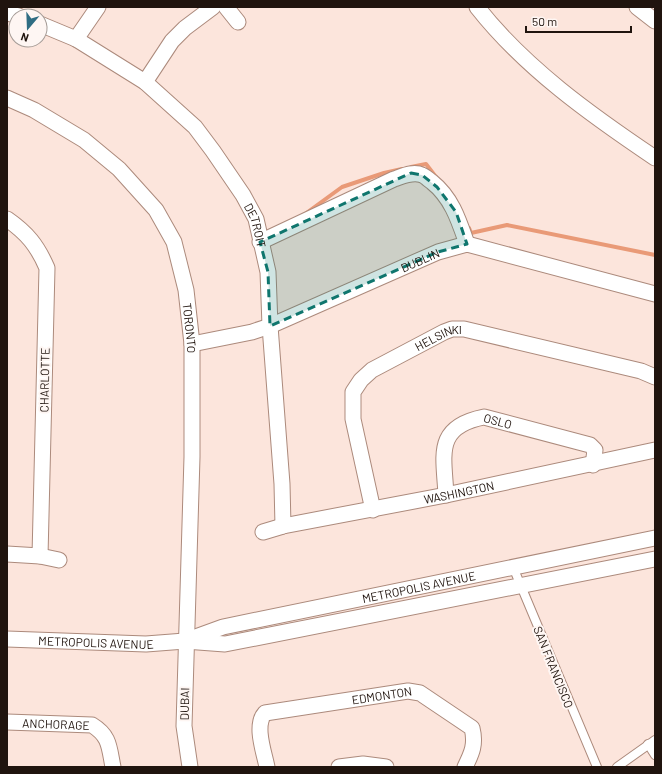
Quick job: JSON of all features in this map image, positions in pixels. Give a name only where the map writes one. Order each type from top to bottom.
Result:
[{"type":"street","points":[[76,39],[98,7]]},
{"type":"street","points":[[145,82],[172,41],[185,28],[212,7]]},
{"type":"street","points":[[226,7],[238,22]]},
{"type":"street","points":[[477,7],[492,26],[552,83],[596,119],[655,158]]},
{"type":"street","points":[[637,7],[655,21]]},
{"type":"street","name":"DETROIT","points":[[48,27],[76,39],[145,82],[195,127],[243,195],[256,219],[268,272],[270,326],[282,484],[283,526]]},
{"type":"street","name":"TORONTO","points":[[7,98],[34,110],[84,140],[119,169],[156,210],[174,242],[181,267],[192,344],[192,458],[185,641]]},
{"type":"street","points":[[260,242],[394,179],[411,173],[422,175],[437,187],[449,202],[456,212],[467,244],[655,294]]},
{"type":"street","name":"CHARLOTTE","points":[[7,219],[28,236],[39,250],[46,268],[40,556]]},
{"type":"street","name":"DUBLIN","points":[[192,344],[252,332],[270,326],[438,252],[467,244]]},
{"type":"street","name":"HELSINKI","points":[[373,510],[353,419],[353,392],[361,380],[372,370],[444,332],[452,329],[464,328],[641,372],[655,377]]},
{"type":"street","name":"OSLO","points":[[446,496],[444,452],[446,439],[451,431],[461,424],[484,417],[590,445],[595,450],[592,465]]},
{"type":"street","name":"WASHINGTON","points":[[263,532],[283,526],[446,496],[655,450]]},
{"type":"street","name":"METROPOLIS AVENUE","points":[[185,641],[223,627],[655,538]]},
{"type":"street","points":[[7,554],[40,556],[59,560]]},
{"type":"street","name":"METROPOLIS AVENUE","points":[[7,639],[146,644],[185,641],[225,644],[655,559]]},
{"type":"street","name":"DUBAI","points":[[185,641],[184,726],[190,767]]},
{"type":"street","name":"EDMONTON","points":[[267,767],[260,725],[261,718],[265,713],[408,691],[420,693],[472,728],[475,740],[473,751],[465,767]]},
{"type":"street","name":"ANCHORAGE","points":[[7,722],[92,725],[102,731],[108,743],[113,767]]},
{"type":"street","points":[[339,767],[363,764],[386,767]]},
{"type":"lane","name":"SAN FRANCISCO","points":[[513,567],[597,767]]},
{"type":"lane","points":[[617,767],[652,742],[655,755]]},
{"type":"highlighted area","points":[[411,173],[422,175],[437,187],[456,212],[467,244],[438,252],[270,326],[268,272],[260,242]]},
{"type":"waterway","points":[[411,167],[426,164],[436,177]]},
{"type":"waterway","points":[[305,214],[342,187],[384,173],[402,169]]},
{"type":"waterway","points":[[469,228],[471,233],[507,225],[655,255]]}]
